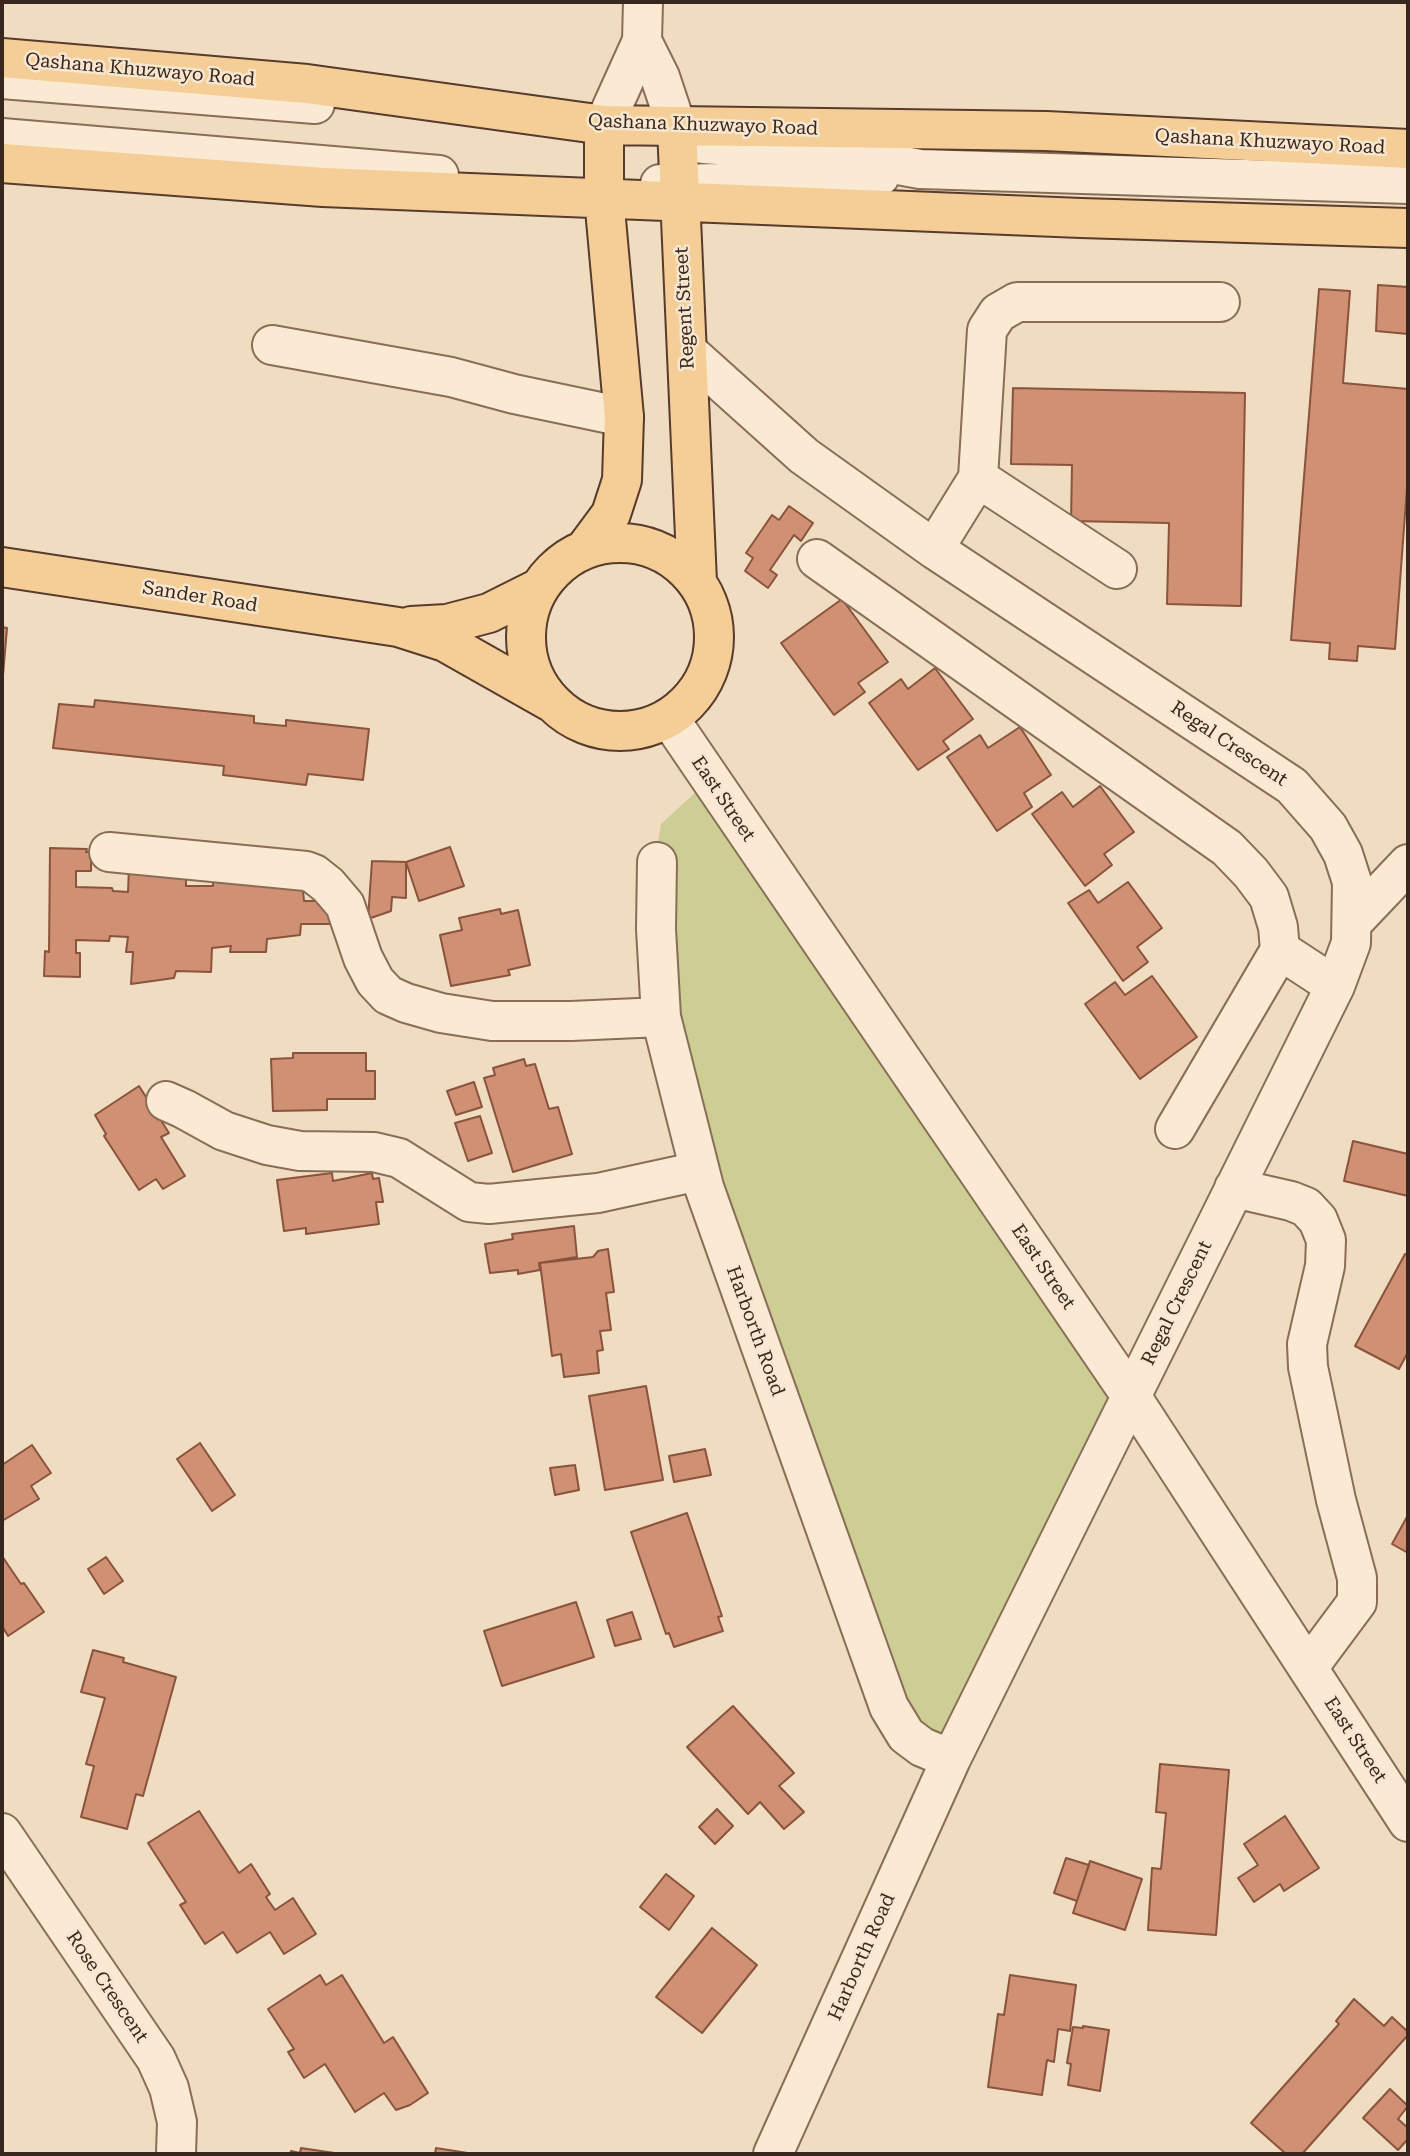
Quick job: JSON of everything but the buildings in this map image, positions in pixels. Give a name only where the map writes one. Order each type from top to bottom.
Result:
[{"type":"main road","name":"Qashana Khuzwayo Road","points":[[2,58],[307,84],[604,132],[677,134],[1046,131],[1408,149]]},
{"type":"main road","name":"Regent Street","points":[[585,549],[611,514],[622,480],[625,416],[604,189],[604,132]]},
{"type":"main road","name":"Regent Street","points":[[677,134],[697,582]]},
{"type":"main road","points":[[2,163],[323,187],[604,189],[1408,228]]},
{"type":"main road","points":[[616,543],[647,547],[675,560],[697,582],[710,610],[715,641],[708,671],[692,698],[669,718],[640,729],[609,731],[579,722],[553,704],[535,678],[526,649],[528,617],[539,588],[559,565],[585,549],[616,543]]},
{"type":"main road","name":"Sander Road","points":[[2,567],[398,627],[445,642],[553,704]]},
{"type":"main road","name":"Sander Road","points":[[398,627],[447,624],[489,613],[539,588]]},
{"type":"street","name":"Regent Street","points":[[604,132],[642,41],[643,2]]},
{"type":"street","name":"Regent Street","points":[[642,41],[660,77],[677,134]]},
{"type":"street","points":[[2,79],[360,107],[604,132]]},
{"type":"street","points":[[677,134],[839,155],[920,169],[1408,184]]},
{"type":"street","points":[[2,138],[604,189]]},
{"type":"street","points":[[679,194],[854,181],[920,169]]},
{"type":"street","points":[[934,549],[978,478],[987,330],[998,313],[1017,302],[1220,302]]},
{"type":"street","points":[[272,345],[451,377],[514,394],[625,416]]},
{"type":"street","name":"Regal Crescent","points":[[687,351],[804,456],[934,549],[1292,786],[1328,827],[1343,854],[1352,882],[1353,922],[1350,943],[1335,986],[1131,1396]]},
{"type":"street","points":[[978,478],[1117,569]]},
{"type":"street","points":[[817,559],[1227,848],[1251,873],[1269,898],[1278,927],[1280,950],[1175,1129]]},
{"type":"street","name":"East Street","points":[[669,718],[1131,1396],[1408,1822]]},
{"type":"street","points":[[109,852],[306,871],[314,874],[328,885],[345,905],[363,958],[375,981],[388,995],[406,1003],[441,1013],[492,1021],[661,1017]]},
{"type":"street","name":"Harborth Road","points":[[657,862],[656,929],[661,1017],[699,1171],[888,1707],[906,1735],[922,1747],[951,1759]]},
{"type":"street","points":[[1353,922],[1408,864]]},
{"type":"street","points":[[1280,950],[1335,986]]},
{"type":"street","points":[[166,1101],[224,1130],[267,1145],[300,1151],[374,1152],[399,1158],[469,1202],[489,1204],[598,1193],[699,1171]]},
{"type":"street","points":[[1234,1188],[1291,1200],[1306,1207],[1318,1220],[1326,1240],[1325,1266],[1307,1344],[1308,1367],[1333,1487],[1357,1578],[1357,1602],[1308,1668]]},
{"type":"street","name":"Harborth Road","points":[[773,2154],[951,1759],[1131,1396]]},
{"type":"street","name":"Rose Crescent","points":[[2,1833],[156,2059],[169,2088],[177,2122],[176,2154]]},
{"type":"green space","points":[[710,779],[1132,1396],[954,1762],[920,1748],[698,1169],[655,861],[661,824]]}]
